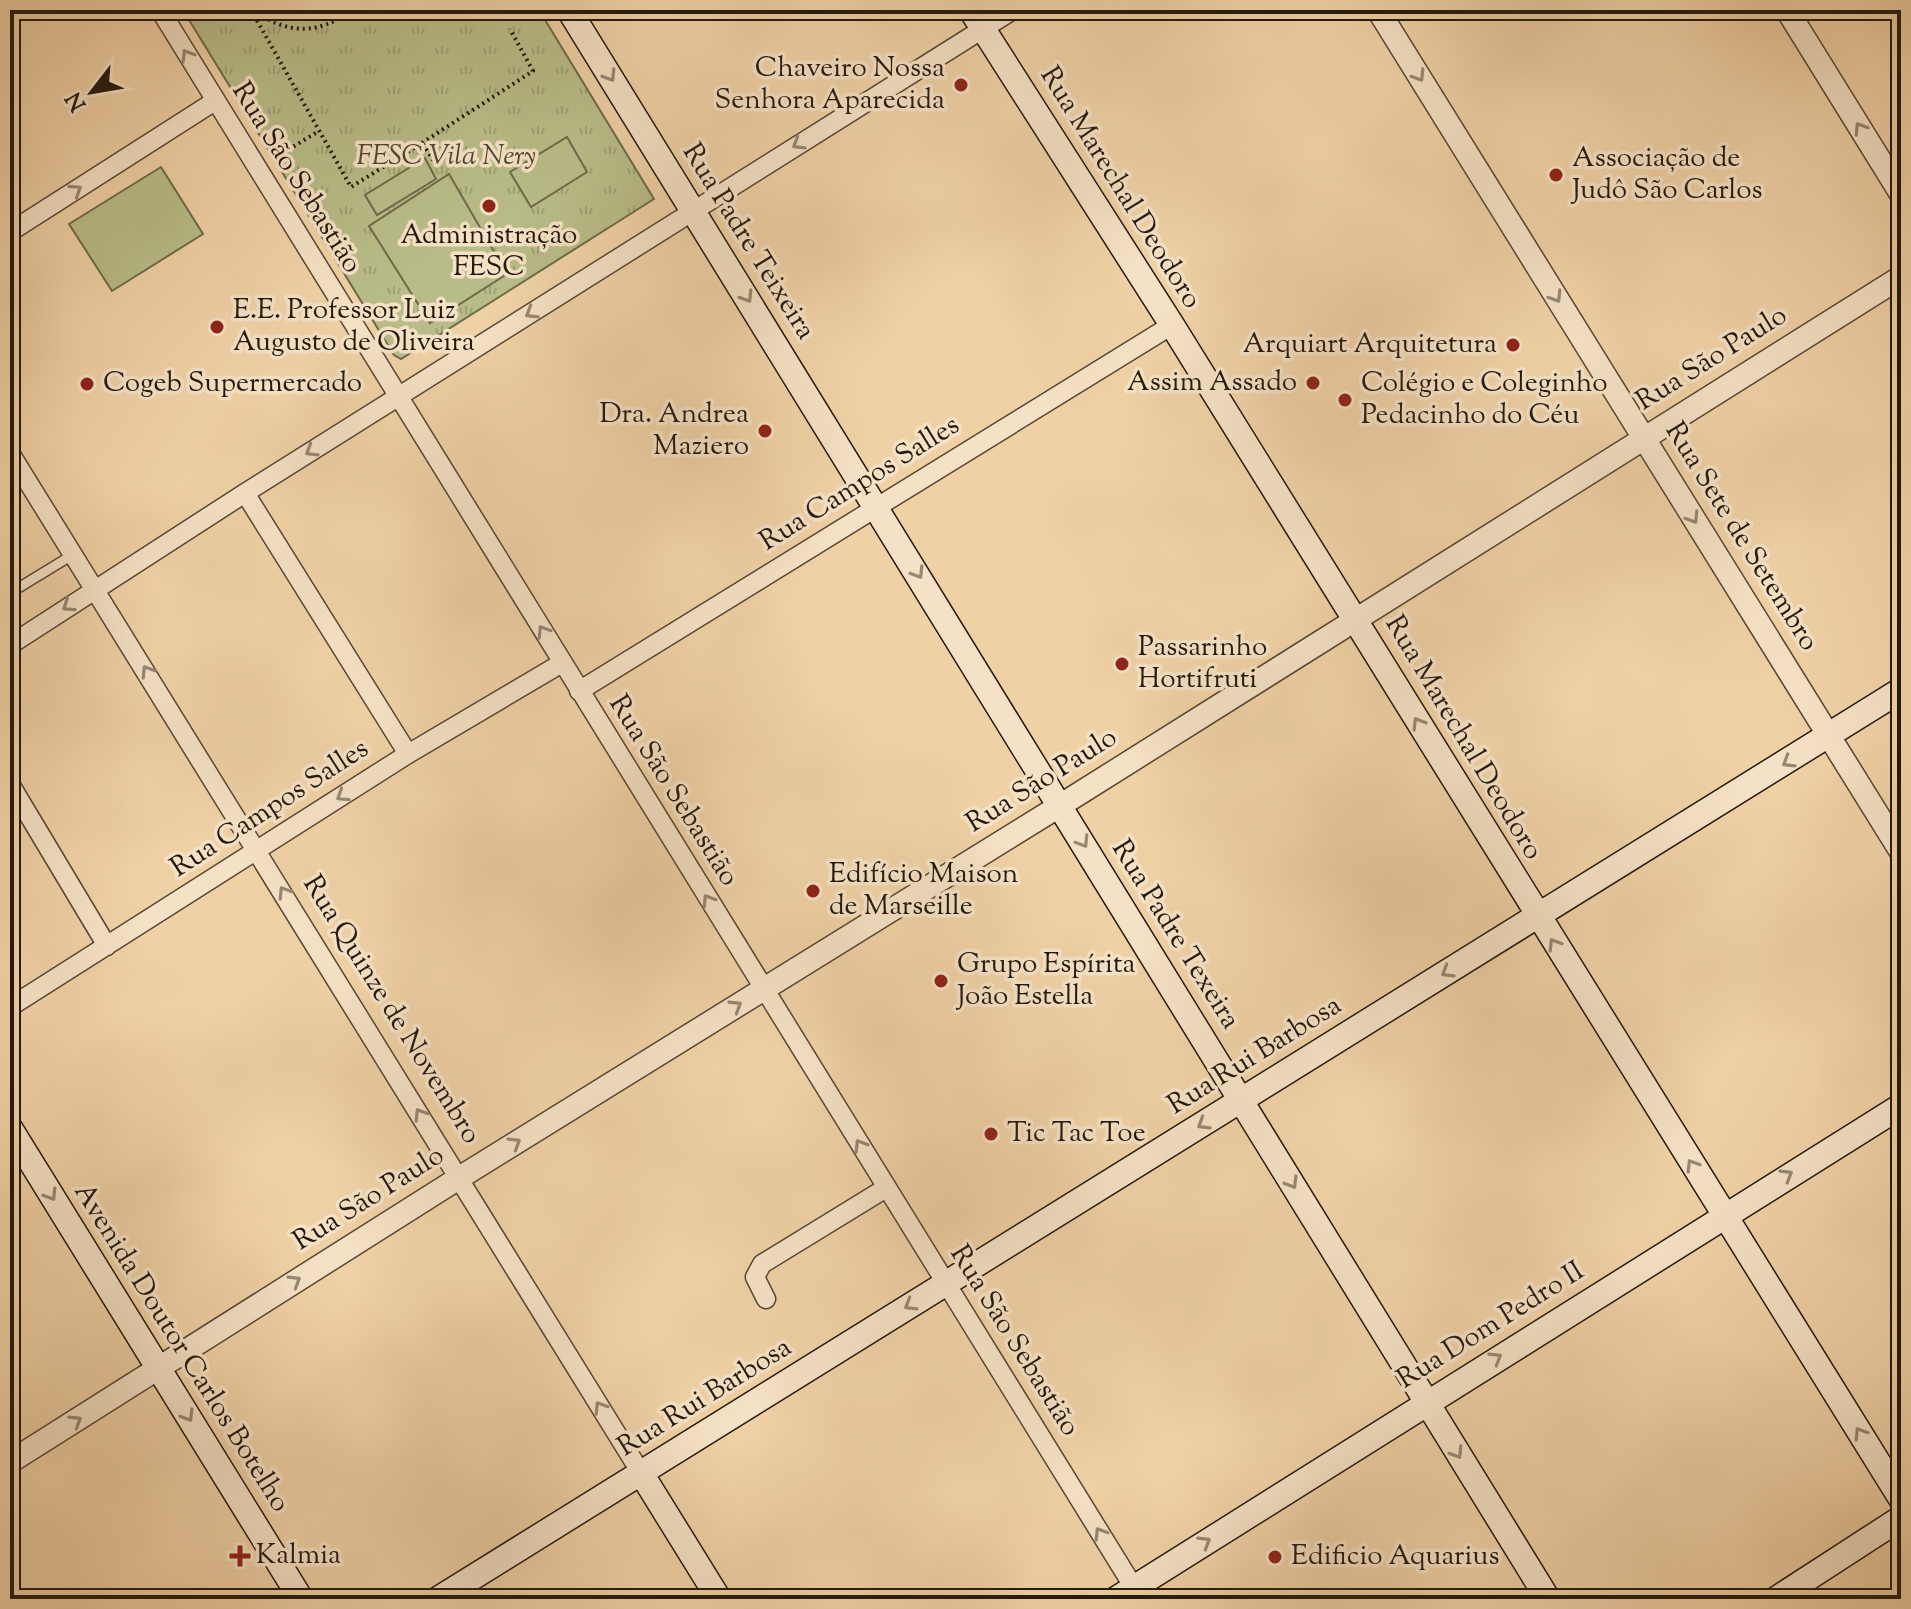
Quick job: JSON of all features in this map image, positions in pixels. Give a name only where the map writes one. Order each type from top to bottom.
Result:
[{"type":"main road","name":"Rua Padre Teixeira","points":[[569,10],[877,506]]},
{"type":"main road","name":"Rua Marechal Deodoro","points":[[977,19],[1172,325],[1536,916],[1901,1499]]},
{"type":"main road","name":"Rua Padre Texeira","points":[[877,506],[1548,1599]]},
{"type":"main road","name":"Rua Rui Barbosa","points":[[438,1599],[1901,690]]},
{"type":"main road","name":"Rua Dom Pedro II","points":[[1130,1595],[1426,1402],[1901,1106]]},
{"type":"main road","name":"Avenida Doutor Carlos Botelho","points":[[10,1128],[301,1599]]},
{"type":"main road","name":"Rua Quinze de Novembro","points":[[641,1473],[719,1599]]},
{"type":"main road","points":[[1776,1599],[1901,1518]]},
{"type":"street","name":"Rua São Sebastião","points":[[160,10],[945,1283],[1130,1595]]},
{"type":"street","points":[[10,645],[95,588],[693,211],[977,19],[1013,10]]},
{"type":"street","name":"Rua Sete de Setembro","points":[[1378,10],[1901,852]]},
{"type":"street","points":[[1787,10],[1901,194]]},
{"type":"street","points":[[10,232],[215,101]]},
{"type":"street","name":"Rua São Paulo","points":[[10,1462],[1901,277]]},
{"type":"street","name":"Rua Campos Salles","points":[[579,691],[1172,325]]},
{"type":"street","name":"Rua Quinze de Novembro","points":[[10,453],[641,1473]]},
{"type":"street","points":[[245,493],[408,754]]},
{"type":"street","name":"Rua Campos Salles","points":[[10,1007],[408,754],[562,663]]},
{"type":"street","points":[[10,784],[107,946]]},
{"type":"street","points":[[766,1299],[755,1277],[762,1264],[886,1188]]},
{"type":"lane","points":[[10,593],[74,554]]},
{"type":"path","points":[[252,10],[275,25],[300,29],[325,27],[352,10]]},
{"type":"path","points":[[252,10],[351,187],[533,71],[510,29]]},
{"type":"path","points":[[258,169],[319,131]]},
{"type":"path","points":[[422,143],[438,167]]},
{"type":"green space","name":"FESC Vila Nery","points":[[183,10],[539,10],[654,199],[401,359],[394,355]]},
{"type":"green space","points":[[567,137],[587,172],[531,207],[510,172]]},
{"type":"green space","points":[[425,158],[436,179],[377,215],[365,195]]},
{"type":"green space","points":[[161,167],[203,234],[112,291],[69,224]]},
{"type":"green space","points":[[449,174],[507,274],[430,323],[369,226]]},
{"type":"place","name":"Chaveiro Nossa Senhora Aparecida","points":[[961,85]]},
{"type":"place","name":"Associação de Judô São Carlos","points":[[1556,175]]},
{"type":"place","name":"Administração FESC","points":[[489,206]]},
{"type":"place","name":"E.E. Professor Luiz Augusto de Oliveira","points":[[217,327]]},
{"type":"place","name":"Arquiart Arquitetura","points":[[1513,345]]},
{"type":"place","name":"Assim Assado","points":[[1313,383]]},
{"type":"place","name":"Cogeb Supermercado","points":[[87,384]]},
{"type":"place","name":"Colégio e Coleginho Pedacinho do Céu","points":[[1345,400]]},
{"type":"place","name":"Dra. Andrea Maziero","points":[[765,431]]},
{"type":"place","name":"Passarinho Hortifruti","points":[[1122,664]]},
{"type":"place","name":"Edifício Maison de Marseille","points":[[813,891]]},
{"type":"place","name":"Grupo Espírita João Estella","points":[[941,981]]},
{"type":"place","name":"Tic Tac Toe","points":[[991,1134]]},
{"type":"place","name":"Kalmia","points":[[240,1556]]},
{"type":"place","name":"Edificio Aquarius","points":[[1275,1557]]}]
